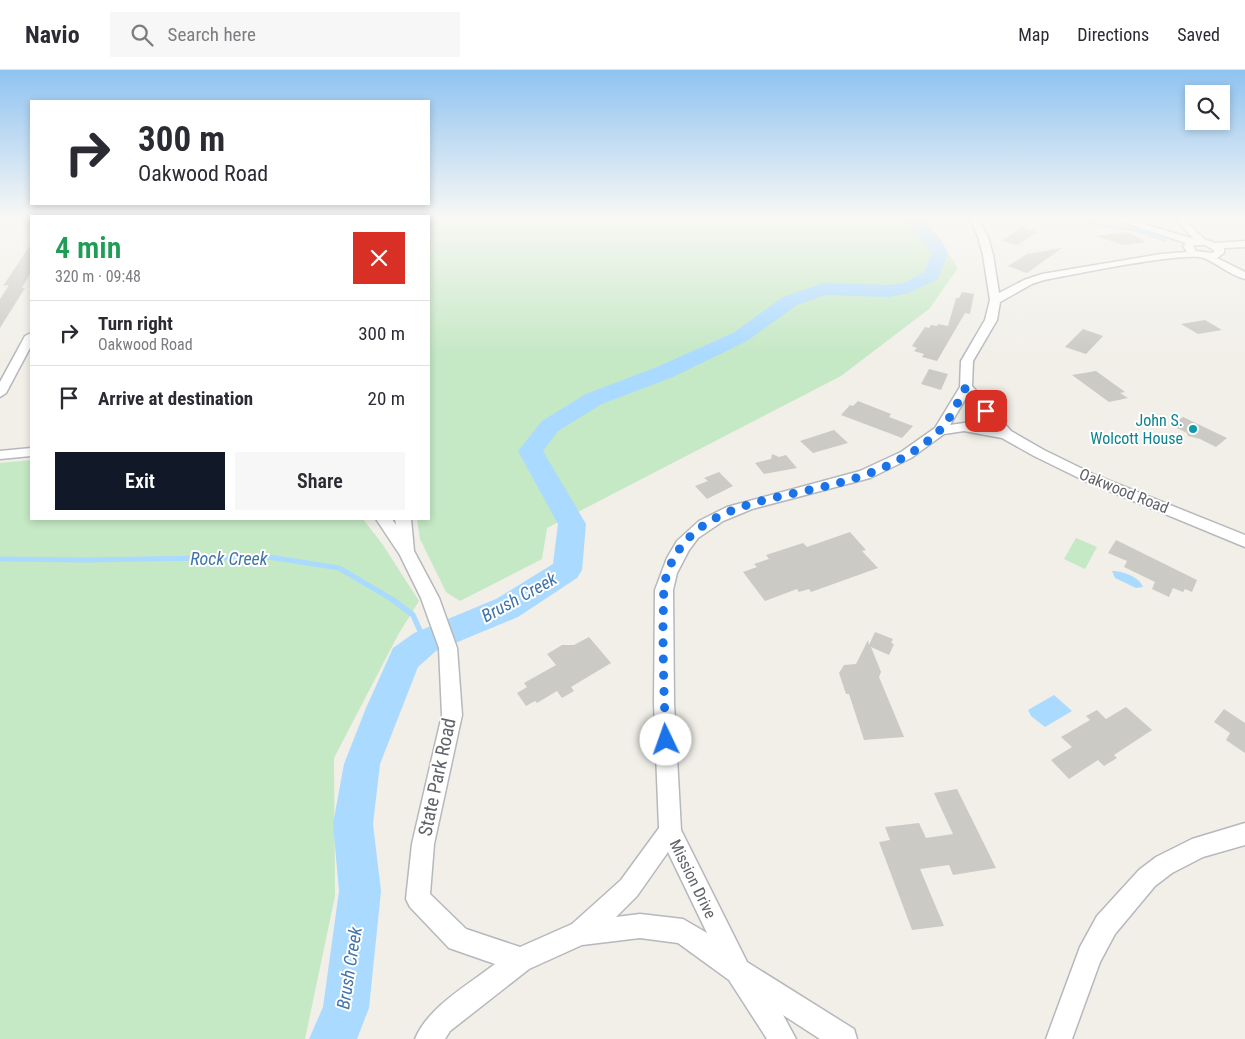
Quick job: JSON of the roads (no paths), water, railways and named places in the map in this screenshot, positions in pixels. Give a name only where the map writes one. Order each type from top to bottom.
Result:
[{"type":"street","name":"Mission Drive","points":[[738,971],[670,831],[663,647],[664,590],[667,575],[678,551],[696,531],[721,515],[748,504],[865,475],[906,456],[940,431],[966,387],[968,361],[991,320],[995,300],[989,264]]},
{"type":"street","points":[[995,300],[1028,282],[1042,277],[1126,264]]},
{"type":"street","points":[[1222,264],[1245,276]]},
{"type":"street","points":[[0,393],[30,338]]},
{"type":"street","name":"Oakwood Road","points":[[966,387],[1006,434]]},
{"type":"street","name":"Oakwood Road","points":[[940,431],[964,427],[1006,434],[1063,466],[1245,541]]},
{"type":"street","points":[[0,455],[30,452]]},
{"type":"street","name":"State Park Road","points":[[385,520],[407,553],[430,598],[448,648],[452,715],[423,844],[418,899],[458,939],[520,960]]},
{"type":"street","points":[[403,520],[407,553]]},
{"type":"street","points":[[581,933],[629,888],[670,831]]},
{"type":"street","points":[[1059,1039],[1089,956],[1106,925],[1147,878],[1164,866],[1200,847],[1245,834]]},
{"type":"street","points":[[428,1039],[441,1022],[520,960],[581,933],[640,926],[683,931],[738,971],[844,1039]]},
{"type":"street","points":[[738,971],[783,1039]]},
{"type":"water","points":[[1112,571],[1130,575],[1138,580],[1143,587],[1136,588],[1115,578]]},
{"type":"water","points":[[1054,695],[1072,711],[1045,727],[1031,716],[1028,710]]},
{"type":"waterway","name":"Brush Creek","points":[[333,1039],[346,1008],[360,891],[353,824],[362,764],[383,708],[405,658],[425,642],[507,608],[567,570],[572,524],[530,451],[550,426],[594,399],[665,372],[740,337],[790,301],[823,289],[889,291],[909,288],[932,275],[936,264]]},
{"type":"waterway","name":"Rock Creek","points":[[0,559],[84,560],[269,557],[339,568],[395,601]]},
{"type":"waterway","name":"Rock Creek","points":[[393,600],[413,615],[425,642]]},
{"type":"place","name":"John S. Wolcott House","points":[[1193,429]]}]
